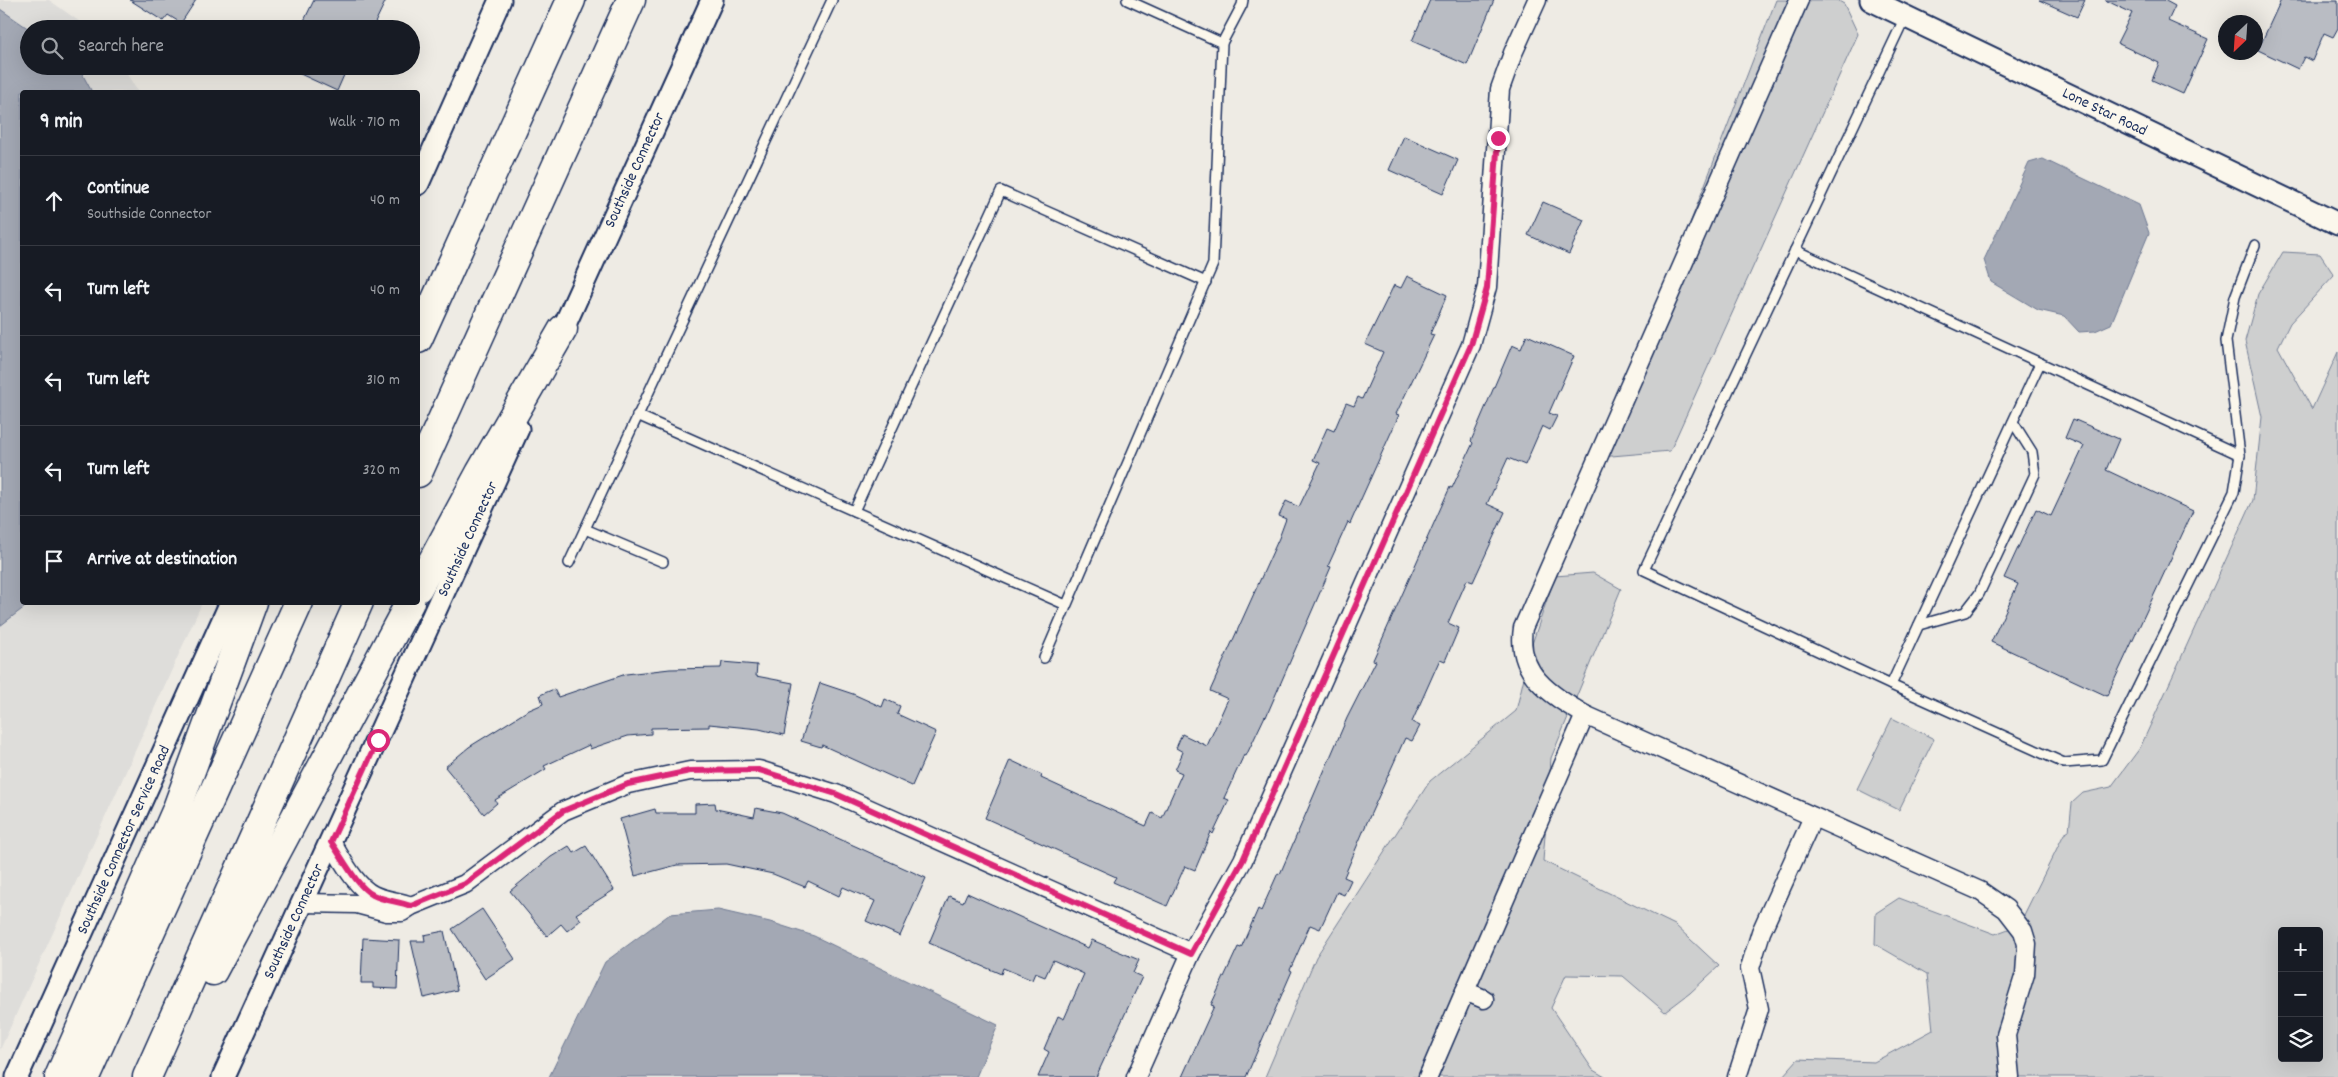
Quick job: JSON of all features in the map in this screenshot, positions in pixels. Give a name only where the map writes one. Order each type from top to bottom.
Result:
[{"type":"highway","points":[[420,335],[570,0]]},
{"type":"highway","points":[[420,469],[631,0]]},
{"type":"highway","points":[[420,584],[480,473],[563,329]]},
{"type":"highway","points":[[59,1077],[176,811],[252,605]]},
{"type":"highway","points":[[85,1077],[298,605]]},
{"type":"highway","points":[[147,1077],[358,605]]},
{"type":"highway","points":[[169,1030],[205,985],[408,605]]},
{"type":"street","points":[[420,180],[500,0]]},
{"type":"street","name":"Southside Connector","points":[[223,1077],[712,0]]},
{"type":"street","points":[[1136,1077],[1191,954],[1243,860],[1471,345],[1487,288],[1500,89],[1512,53],[1537,0]]},
{"type":"street","points":[[1799,0],[1523,628],[1520,645],[1531,674],[1552,696],[1585,716],[1980,891],[2006,909],[2023,931],[2027,944],[2025,974],[2006,1034],[2010,1077]]},
{"type":"street","name":"Lone Star Road","points":[[1871,0],[2338,224]]},
{"type":"street","name":"Southside Connector Service Road","points":[[17,1077],[230,605]]},
{"type":"street","points":[[1428,1077],[1585,716]]},
{"type":"street","points":[[303,903],[357,904],[388,912],[402,912],[411,906],[465,884],[563,811],[628,784],[690,771],[759,770],[836,794],[1191,954]]},
{"type":"street","points":[[1737,1077],[1759,1009],[1750,968],[1761,932],[1813,817]]},
{"type":"street","points":[[331,842],[362,886],[371,894],[411,906]]},
{"type":"street","points":[[1466,991],[1484,1000]]},
{"type":"lane","points":[[569,563],[832,0]]},
{"type":"lane","points":[[1127,0],[1222,43]]},
{"type":"lane","points":[[1044,658],[1213,264],[1222,43],[1243,0]]},
{"type":"lane","points":[[1905,16],[1644,570],[1891,686],[2064,763],[2102,760],[2234,492],[2240,455],[2226,341],[2234,297],[2255,245]]},
{"type":"lane","points":[[854,511],[1001,191],[1206,282]]},
{"type":"lane","points":[[1795,250],[2240,455]]},
{"type":"lane","points":[[1891,686],[2040,363]]},
{"type":"lane","points":[[637,416],[1066,605]]},
{"type":"lane","points":[[1919,625],[1965,612],[1979,594],[2035,474],[2032,452],[2013,422]]},
{"type":"lane","points":[[585,529],[663,562]]},
{"type":"shaded area","points":[[0,0],[49,0],[77,20],[20,20],[20,75],[128,75],[137,90],[20,90],[20,605],[201,605],[0,1050]]},
{"type":"shaded area","points":[[1776,0],[1837,0],[1844,4],[1858,34],[1670,451],[1600,457]]},
{"type":"shaded area","points":[[0,9],[20,23],[20,75],[83,75],[91,90],[20,90],[20,605],[27,605],[0,626]]},
{"type":"shaded area","points":[[2043,159],[2139,205],[2149,233],[2111,324],[2095,331],[2079,332],[2064,316],[2038,310],[1991,282],[1984,260],[2029,163]]},
{"type":"shaded area","points":[[2283,252],[2320,254],[2334,275],[2290,323],[2278,347],[2312,409],[2338,352],[2338,1077],[1782,1077],[1798,1059],[1874,1062],[1933,1030],[1927,974],[1875,944],[1876,913],[1899,898],[1995,934],[2019,925],[2064,834],[2069,831],[2072,803],[2083,793],[2111,787],[2140,748],[2253,500],[2262,417],[2245,341],[2258,294]]},
{"type":"shaded area","points":[[1593,573],[1621,589],[1551,758],[1543,861],[1675,925],[1719,966],[1690,993],[1665,1012],[1623,976],[1566,975],[1551,1008],[1593,1070],[1605,1077],[1265,1077],[1316,957],[1430,781],[1516,711],[1532,644],[1555,576]]},
{"type":"shaded area","points":[[1892,718],[1934,739],[1899,810],[1857,789]]},
{"type":"shaded area","points":[[718,910],[770,922],[814,936],[998,1025],[976,1077],[549,1077],[605,962],[670,914]]},
{"type":"building","points":[[130,0],[196,0],[183,20],[176,20],[168,15],[161,20]]},
{"type":"building","points":[[314,0],[386,0],[376,20],[304,20]]},
{"type":"building","points":[[1430,0],[1494,0],[1467,65],[1412,41]]},
{"type":"building","points":[[2039,0],[2085,0],[2077,17]]},
{"type":"building","points":[[2105,0],[2164,0],[2175,6],[2168,21],[2208,39],[2183,94],[2152,80],[2159,63],[2117,43],[2132,13]]},
{"type":"building","points":[[2281,0],[2338,0],[2338,28],[2333,37],[2324,33],[2312,61],[2304,57],[2298,69],[2263,52],[2263,39]]},
{"type":"building","points":[[302,75],[344,75],[337,90]]},
{"type":"building","points":[[1404,136],[1458,160],[1443,194],[1389,170]]},
{"type":"building","points":[[1543,202],[1584,220],[1569,254],[1528,235]]},
{"type":"building","points":[[1407,276],[1447,295],[1430,334],[1434,335],[1396,414],[1399,415],[1350,524],[1348,522],[1328,566],[1331,567],[1266,717],[1246,756],[1244,755],[1224,798],[1229,800],[1213,834],[1211,832],[1195,870],[1185,866],[1167,906],[1113,882],[1116,877],[985,818],[1010,760],[1042,775],[1041,778],[1146,826],[1152,813],[1162,818],[1182,773],[1175,770],[1183,752],[1176,748],[1182,734],[1207,746],[1228,699],[1210,691],[1279,538],[1286,519],[1279,516],[1286,501],[1299,507],[1320,463],[1313,460],[1327,428],[1334,431],[1346,403],[1354,406],[1358,397],[1362,399],[1383,352],[1365,344],[1394,285],[1401,288]]},
{"type":"building","points":[[1527,335],[1574,356],[1549,413],[1557,416],[1550,430],[1542,426],[1525,465],[1508,458],[1487,504],[1505,512],[1473,582],[1467,580],[1448,623],[1459,628],[1445,661],[1440,659],[1412,722],[1420,726],[1412,741],[1405,738],[1368,820],[1344,877],[1351,880],[1344,895],[1337,892],[1320,929],[1310,925],[1246,1077],[1182,1077],[1214,1006],[1211,1005],[1238,947],[1241,948],[1258,909],[1261,911],[1278,873],[1280,874],[1347,718],[1376,661],[1373,660],[1450,487],[1452,488],[1473,443],[1471,441],[1512,345],[1521,349]]},
{"type":"building","points":[[2073,419],[2119,439],[2106,470],[2193,511],[2107,696],[1991,642],[2018,584],[2004,578],[2036,509],[2051,516],[2084,446],[2065,438]]},
{"type":"building","points":[[722,662],[757,665],[756,676],[793,683],[784,735],[759,729],[709,724],[709,727],[651,728],[651,734],[628,736],[590,749],[589,745],[544,766],[546,769],[495,800],[497,803],[484,814],[445,767],[469,747],[527,711],[543,704],[540,695],[554,689],[558,697],[626,674],[670,669],[721,668]]},
{"type":"building","points":[[820,683],[853,694],[882,707],[885,699],[900,706],[897,714],[936,732],[912,786],[822,745],[821,747],[801,741]]},
{"type":"building","points":[[715,803],[716,809],[754,817],[756,808],[782,813],[926,878],[900,936],[866,921],[875,901],[843,887],[839,896],[808,881],[805,887],[773,874],[726,864],[677,865],[635,876],[620,819],[655,809],[656,813],[695,813],[695,804]]},
{"type":"building","points":[[569,846],[574,853],[586,846],[614,890],[576,914],[581,920],[567,931],[561,924],[547,936],[510,891],[551,857]]},
{"type":"building","points":[[967,893],[1088,948],[1092,940],[1139,960],[1133,973],[1142,977],[1096,1077],[1038,1077],[1049,1052],[1044,1049],[1058,1016],[1064,1019],[1084,974],[1053,960],[1045,977],[1035,973],[1032,980],[1003,968],[1001,974],[929,943],[949,896],[963,902]]},
{"type":"building","points":[[482,909],[515,959],[485,979],[452,929]]},
{"type":"building","points":[[444,931],[457,990],[424,998],[411,941],[425,941],[424,935]]},
{"type":"building","points":[[363,938],[399,940],[397,989],[373,988],[373,983],[361,983]]},
{"type":"route","points":[[378,740],[331,842],[362,886],[371,894],[383,899],[399,901],[411,906],[465,884],[563,811],[628,784],[690,771],[759,770],[836,794],[1191,954],[1243,860],[1471,345],[1487,288],[1498,138]]}]
